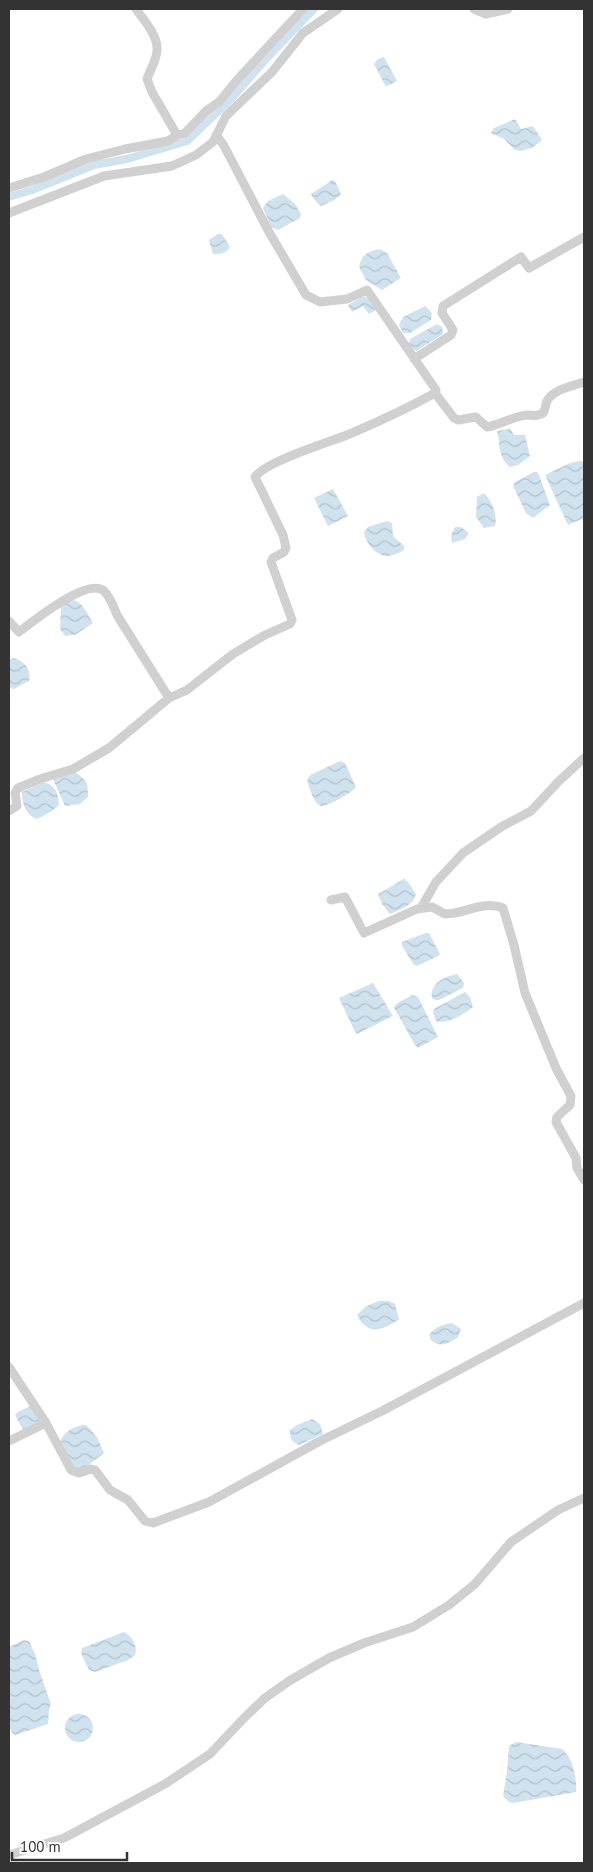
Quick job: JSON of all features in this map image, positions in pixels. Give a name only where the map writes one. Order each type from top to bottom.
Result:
[{"type":"street","points":[[136,9],[154,37],[158,48],[146,79],[177,135]]},
{"type":"street","points":[[9,188],[44,178],[86,159],[168,141],[185,132],[206,111],[219,102],[303,9]]},
{"type":"street","points":[[9,213],[104,176],[172,166],[196,155],[213,142],[226,116],[272,72],[303,33],[338,9]]},
{"type":"street","points":[[474,9],[486,14],[508,9]]},
{"type":"street","points":[[216,135],[223,144],[269,232],[306,295],[320,302],[347,299],[367,290],[436,390],[435,394],[454,418],[458,420],[476,417],[487,427],[517,417],[538,416],[543,413],[547,401],[553,394],[584,382]]},
{"type":"street","points":[[414,359],[451,335],[453,330],[442,312],[443,306],[521,257],[529,268],[584,237]]},
{"type":"street","points":[[9,811],[17,806],[15,793],[18,788],[73,769],[108,748],[169,698],[187,690],[232,654],[265,635],[290,624],[292,620],[271,562],[273,558],[284,552],[286,548],[283,535],[255,477],[259,472],[281,460],[351,434],[435,394]]},
{"type":"street","points":[[9,621],[19,632],[74,594],[93,587],[103,590],[169,698]]},
{"type":"street","points":[[421,908],[436,882],[463,853],[501,827],[531,811],[584,758]]},
{"type":"street","points":[[331,900],[345,898],[364,933],[396,917],[421,908],[432,907],[444,914],[488,905],[497,905],[503,908],[514,944],[525,993],[556,1068],[570,1096],[570,1105],[558,1117],[556,1122],[576,1158],[577,1168],[584,1180]]},
{"type":"street","points":[[9,1366],[46,1423],[71,1470],[79,1473],[91,1468],[96,1470],[110,1490],[128,1500],[145,1521],[154,1523],[210,1502],[320,1441],[382,1411],[584,1303]]},
{"type":"street","points":[[9,1441],[46,1423]]},
{"type":"street","points":[[9,1854],[64,1838],[165,1784],[210,1754],[265,1698],[289,1681],[328,1658],[364,1643],[413,1627],[449,1605],[475,1584],[511,1542],[558,1510],[584,1498]]},
{"type":"water","points":[[384,57],[397,81],[386,87],[374,64],[378,59]]},
{"type":"water","points":[[515,119],[521,129],[533,126],[542,140],[532,148],[521,151],[515,150],[504,139],[491,133],[494,128]]},
{"type":"water","points":[[332,180],[335,181],[341,194],[333,201],[320,206],[311,194]]},
{"type":"water","points":[[283,194],[295,204],[301,214],[300,218],[278,230],[271,227],[263,208],[268,201]]},
{"type":"water","points":[[218,234],[222,234],[230,247],[223,253],[213,254],[209,240]]},
{"type":"water","points":[[380,249],[387,253],[401,278],[382,290],[366,280],[359,267],[361,259],[366,254]]},
{"type":"water","points":[[363,296],[367,298],[376,310],[369,314],[363,306],[352,312],[348,305]]},
{"type":"water","points":[[425,306],[432,313],[431,320],[410,333],[403,333],[399,325],[403,317]]},
{"type":"water","points":[[437,324],[442,327],[443,334],[416,351],[413,349],[409,344],[410,339]]},
{"type":"water","points":[[510,429],[514,435],[525,435],[530,456],[518,465],[510,467],[501,454],[497,431]]},
{"type":"water","points":[[584,462],[584,518],[568,525],[545,475],[570,463]]},
{"type":"water","points":[[537,472],[539,475],[550,505],[533,518],[526,513],[513,486],[515,482]]},
{"type":"water","points":[[333,489],[348,516],[328,526],[314,498]]},
{"type":"water","points":[[484,493],[494,508],[496,522],[495,526],[484,528],[476,517],[477,497]]},
{"type":"water","points":[[387,521],[392,523],[393,536],[404,546],[404,550],[397,554],[385,556],[372,548],[364,532],[368,527]]},
{"type":"water","points":[[455,527],[461,527],[468,532],[468,535],[465,539],[452,543],[451,535]]},
{"type":"water","points":[[70,600],[81,605],[93,623],[75,635],[65,636],[60,629],[61,607]]},
{"type":"water","points":[[13,658],[24,663],[30,677],[29,681],[14,689],[9,688],[9,660]]},
{"type":"water","points":[[340,761],[345,763],[356,787],[340,799],[321,806],[314,799],[307,781],[310,775]]},
{"type":"water","points":[[76,773],[86,783],[88,797],[80,804],[65,806],[53,779]]},
{"type":"water","points":[[44,782],[56,790],[59,805],[37,819],[25,809],[22,792]]},
{"type":"water","points":[[404,879],[416,894],[406,907],[390,914],[382,904],[378,894]]},
{"type":"water","points":[[429,933],[440,954],[417,966],[414,965],[402,946],[402,942]]},
{"type":"water","points":[[457,974],[464,983],[463,988],[439,1000],[432,998],[433,989],[439,981]]},
{"type":"water","points":[[373,983],[393,1016],[357,1034],[339,998]]},
{"type":"water","points":[[465,992],[470,997],[473,1007],[450,1020],[436,1021],[433,1013],[434,1009]]},
{"type":"water","points":[[412,995],[418,997],[438,1037],[418,1048],[394,1008],[396,1004]]},
{"type":"water","points":[[379,1301],[389,1301],[395,1304],[399,1319],[381,1329],[370,1329],[361,1322],[357,1315],[366,1306]]},
{"type":"water","points":[[452,1323],[461,1329],[458,1337],[444,1344],[437,1344],[431,1340],[429,1335],[436,1328]]},
{"type":"water","points":[[32,1405],[42,1421],[23,1430],[15,1415]]},
{"type":"water","points":[[312,1419],[320,1424],[323,1434],[299,1445],[294,1443],[290,1430]]},
{"type":"water","points":[[86,1425],[97,1437],[104,1453],[86,1467],[75,1470],[60,1442],[70,1430]]},
{"type":"water","points":[[124,1632],[134,1642],[136,1648],[135,1655],[128,1660],[95,1672],[89,1670],[81,1653],[82,1648]]},
{"type":"water","points":[[24,1640],[29,1641],[35,1654],[51,1704],[48,1724],[15,1735],[9,1726],[9,1647]]},
{"type":"water","points":[[79,1714],[89,1718],[93,1728],[89,1738],[79,1742],[69,1738],[65,1728],[69,1718]]},
{"type":"water","points":[[516,1742],[562,1749],[574,1769],[576,1792],[513,1803],[509,1802],[503,1796],[509,1746]]},
{"type":"waterway","points":[[9,197],[32,190],[94,165],[127,159],[187,141],[231,99],[314,9]]}]
